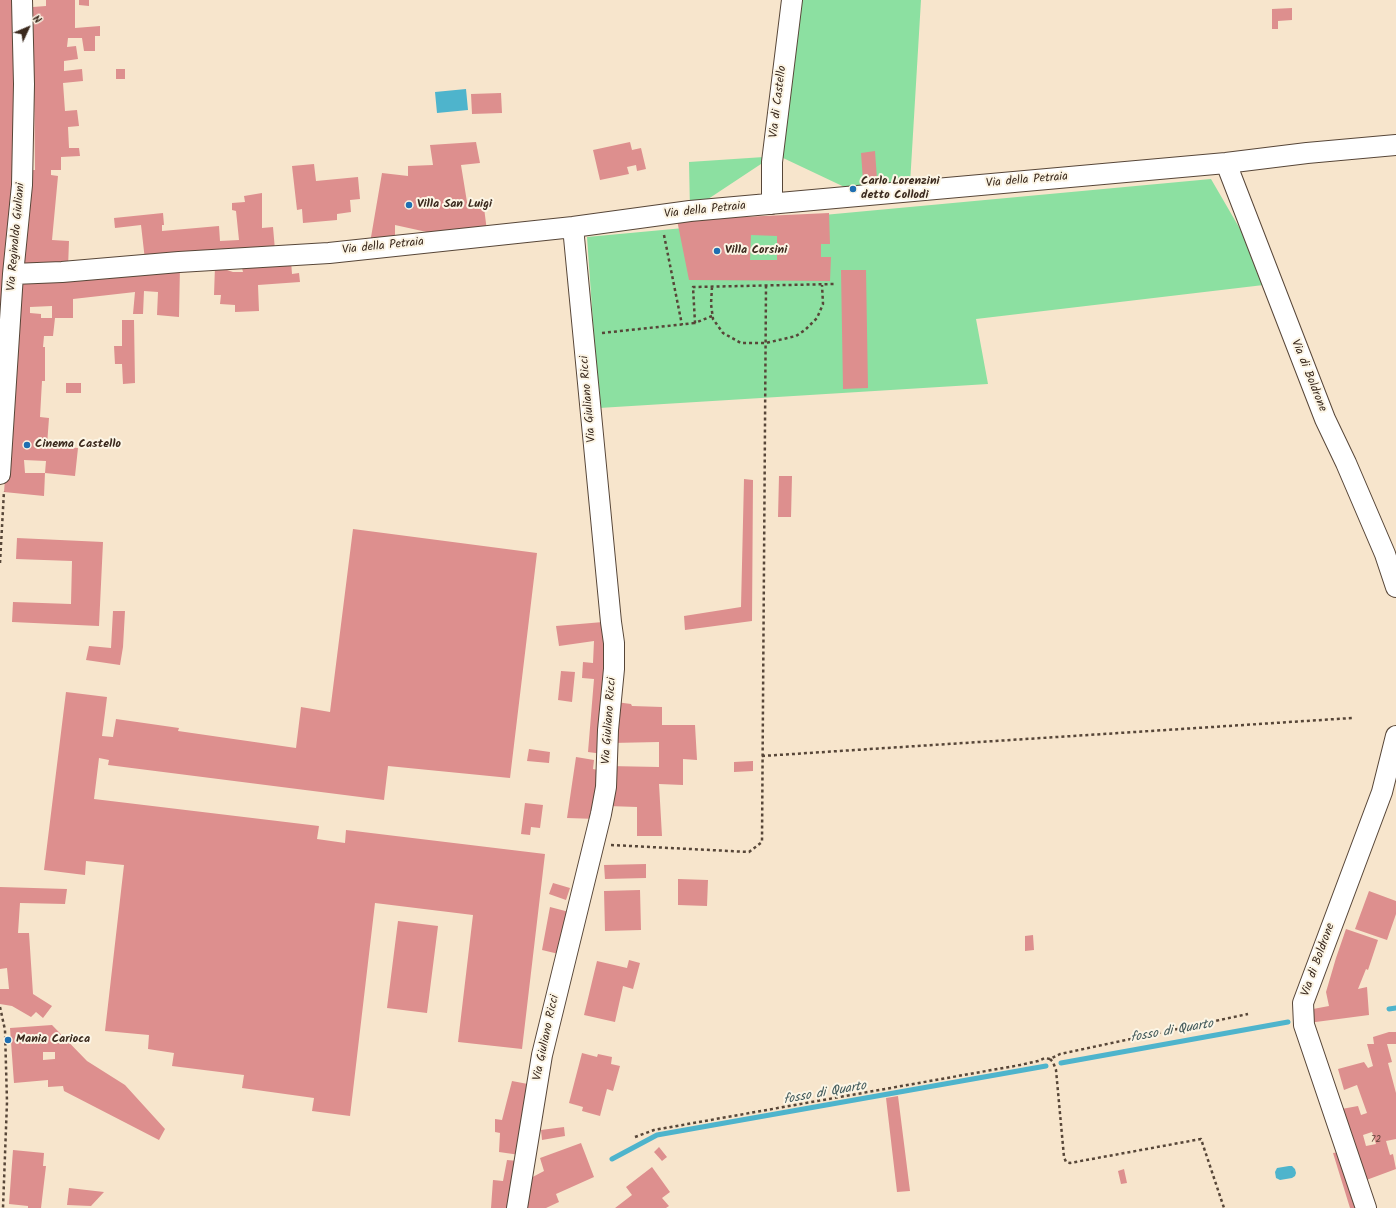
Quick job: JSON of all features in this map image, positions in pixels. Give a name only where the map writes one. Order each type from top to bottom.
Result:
[{"type":"street","name":"Via Reginaldo Giuliani","points":[[0,474],[14,274],[22,185],[24,84],[22,0]]},
{"type":"street","name":"Via di Castello","points":[[772,204],[772,162],[792,0]]},
{"type":"street","name":"Via della Petraia","points":[[14,274],[329,253],[573,227],[690,211],[1226,163],[1307,153],[1396,145]]},
{"type":"street","name":"Via di Boldrone","points":[[1226,163],[1325,419],[1346,463],[1385,554],[1396,587]]},
{"type":"street","name":"Via Giuliano Ricci","points":[[517,1208],[542,1055],[594,844],[606,787],[608,730],[614,669],[614,643],[573,227]]},
{"type":"street","name":"Via di Boldrone","points":[[1366,1208],[1304,1026],[1303,1004],[1382,792],[1396,736]]},
{"type":"path","points":[[664,234],[682,325]]},
{"type":"path","points":[[712,287],[712,316],[724,333],[741,343],[766,343],[796,336],[805,330],[817,318],[823,304],[822,284]]},
{"type":"path","points":[[695,323],[693,287],[836,284]]},
{"type":"path","points":[[594,844],[749,852],[762,842],[766,286]]},
{"type":"path","points":[[600,334],[695,323],[712,316]]},
{"type":"path","points":[[762,756],[1352,718]]},
{"type":"path","points":[[0,1007],[5,1030],[7,1102],[3,1208]]},
{"type":"path","points":[[635,1137],[654,1130],[1020,1065],[1045,1058],[1050,1059],[1060,1054],[1248,1014]]},
{"type":"path","points":[[1050,1059],[1056,1070],[1064,1157],[1066,1162],[1070,1163],[1201,1139],[1224,1208]]},
{"type":"green space","points":[[802,0],[921,0],[910,184],[855,192],[781,157]]},
{"type":"green space","points":[[764,157],[764,162],[690,211],[689,162]]},
{"type":"green space","points":[[1211,179],[1272,284],[976,319],[988,384],[599,408],[587,237]]},
{"type":"water","points":[[466,89],[468,110],[437,113],[435,92]]},
{"type":"water","points":[[1292,1166],[1295,1169],[1295,1176],[1280,1180],[1276,1178],[1275,1172],[1277,1168]]},
{"type":"building","points":[[0,0],[13,0],[15,57],[12,230],[0,337]]},
{"type":"building","points":[[46,0],[75,0],[75,28],[100,26],[100,36],[95,36],[95,51],[84,51],[82,38],[68,38],[67,47],[76,46],[78,59],[64,61],[64,71],[82,69],[83,81],[63,83],[65,111],[77,110],[79,126],[68,127],[69,148],[79,148],[80,156],[61,157],[61,170],[51,170],[51,175],[58,176],[52,240],[69,241],[68,268],[20,270],[31,170],[35,170],[33,7],[46,6]]},
{"type":"building","points":[[79,0],[89,0],[89,6],[79,5]]},
{"type":"building","points":[[1292,8],[1292,20],[1278,21],[1278,29],[1272,29],[1272,9]]},
{"type":"building","points":[[116,69],[125,69],[125,79],[116,79]]},
{"type":"building","points":[[501,93],[502,113],[472,114],[471,94]]},
{"type":"building","name":"Villa San Luigi","points":[[476,142],[480,163],[461,165],[467,202],[483,200],[487,231],[445,236],[395,225],[395,240],[370,243],[382,173],[408,176],[408,166],[433,165],[430,145]]},
{"type":"building","points":[[630,142],[632,150],[641,148],[646,169],[637,171],[636,165],[627,167],[629,174],[600,180],[593,150]]},
{"type":"building","points":[[875,151],[877,179],[863,180],[861,153]]},
{"type":"building","points":[[314,164],[316,181],[358,177],[360,199],[350,200],[351,212],[337,214],[337,220],[303,223],[302,209],[297,210],[292,166]]},
{"type":"building","points":[[262,193],[262,228],[273,227],[275,250],[145,260],[141,225],[115,228],[114,218],[163,213],[164,225],[162,225],[162,231],[219,226],[220,241],[239,240],[236,211],[232,210],[232,203],[245,202],[244,196]]},
{"type":"building","name":"Villa Corsini","points":[[829,213],[830,244],[821,244],[821,257],[831,257],[830,281],[689,280],[677,220]],"holes":[[[751,235],[777,236],[777,260],[750,260]]]},
{"type":"building","points":[[291,261],[292,274],[299,273],[300,282],[258,285],[259,311],[235,312],[235,305],[220,304],[221,295],[214,295],[215,266],[233,272],[243,272],[241,264]]},
{"type":"building","points":[[180,266],[179,317],[157,315],[158,292],[144,291],[143,314],[133,314],[135,292],[73,299],[73,318],[55,318],[53,336],[44,336],[43,347],[45,347],[45,381],[42,381],[40,417],[49,418],[47,445],[78,448],[75,476],[45,473],[44,496],[4,492],[10,415],[17,278]],"holes":[[[52,306],[52,318],[41,318],[41,314],[30,313],[30,307]],[[24,460],[46,461],[45,473],[25,473]]]},
{"type":"building","points":[[841,270],[866,270],[868,388],[843,389]]},
{"type":"building","points":[[122,320],[134,320],[135,383],[123,384],[122,364],[115,364],[114,346],[122,346]]},
{"type":"building","points":[[66,383],[81,383],[81,393],[66,393]]},
{"type":"building","points":[[779,476],[792,476],[791,517],[778,517]]},
{"type":"building","points":[[744,479],[753,480],[752,621],[685,630],[684,616],[741,607]]},
{"type":"building","points":[[353,529],[537,553],[510,778],[388,766],[384,800],[108,765],[109,760],[99,758],[94,799],[319,826],[317,839],[345,843],[346,830],[545,854],[522,1049],[458,1042],[473,915],[375,903],[350,1116],[312,1111],[314,1098],[242,1088],[244,1075],[172,1066],[174,1053],[148,1049],[149,1035],[105,1031],[124,865],[86,861],[85,875],[44,870],[66,692],[107,697],[102,736],[113,737],[116,719],[179,728],[178,731],[296,748],[301,707],[330,712]]},
{"type":"building","points":[[17,538],[103,542],[99,626],[12,622],[13,602],[71,604],[72,561],[16,559]]},
{"type":"building","points":[[113,611],[125,611],[123,647],[120,665],[86,660],[89,646],[111,648]]},
{"type":"building","points":[[603,622],[605,639],[603,754],[588,752],[594,679],[582,678],[583,662],[593,663],[594,641],[559,646],[556,626]]},
{"type":"building","points":[[561,671],[575,672],[572,702],[558,700]]},
{"type":"building","points":[[616,702],[631,704],[632,706],[662,707],[662,725],[695,725],[697,760],[683,759],[683,785],[659,784],[662,836],[637,836],[637,807],[608,806],[609,766],[659,767],[659,742],[611,743]]},
{"type":"building","points":[[529,749],[550,752],[549,763],[527,761]]},
{"type":"building","points":[[576,757],[594,760],[593,769],[603,771],[597,819],[567,818]]},
{"type":"building","points":[[753,761],[753,771],[734,772],[734,762]]},
{"type":"building","points":[[525,803],[543,805],[540,828],[531,827],[530,835],[521,834]]},
{"type":"building","points":[[646,864],[646,878],[605,879],[604,865]]},
{"type":"building","points":[[678,879],[708,880],[707,906],[678,905]]},
{"type":"building","points":[[553,883],[570,888],[566,900],[549,894]]},
{"type":"building","points":[[0,887],[67,889],[65,904],[20,903],[18,933],[29,933],[33,994],[52,1006],[43,1018],[36,1012],[31,1017],[12,1006],[0,1004],[0,989],[9,989],[7,968],[0,969]]},
{"type":"building","points":[[640,890],[641,930],[605,931],[604,891]]},
{"type":"building","points":[[1369,891],[1396,901],[1396,914],[1387,940],[1355,929]]},
{"type":"building","points":[[550,907],[573,913],[563,955],[542,950]]},
{"type":"building","points":[[398,921],[438,926],[427,1013],[387,1008]]},
{"type":"building","points":[[1346,929],[1378,940],[1368,970],[1366,969],[1358,989],[1367,987],[1369,1015],[1308,1023],[1313,1009],[1329,1006],[1326,992]]},
{"type":"building","points":[[1033,935],[1034,950],[1025,951],[1025,936]]},
{"type":"building","points":[[629,960],[640,963],[633,989],[623,986],[615,1022],[584,1015],[597,961],[627,968]]},
{"type":"building","points":[[52,1025],[87,1061],[125,1085],[165,1129],[159,1140],[64,1091],[63,1086],[48,1087],[48,1080],[14,1083],[10,1028]],"holes":[[[43,1052],[55,1052],[55,1059],[43,1060]]]},
{"type":"building","points":[[1389,1032],[1396,1032],[1396,1044],[1387,1044],[1392,1062],[1388,1063],[1396,1093],[1396,1139],[1386,1141],[1390,1155],[1393,1154],[1396,1169],[1361,1182],[1336,1110],[1358,1106],[1361,1115],[1367,1113],[1357,1085],[1344,1090],[1338,1069],[1364,1062],[1368,1068],[1373,1066],[1367,1044],[1374,1044],[1373,1037]],"holes":[[[1372,1132],[1376,1144],[1366,1146],[1363,1135]]]},
{"type":"building","points":[[582,1053],[597,1057],[598,1054],[612,1057],[611,1064],[620,1066],[613,1091],[607,1089],[600,1116],[582,1111],[583,1107],[569,1103]]},
{"type":"building","points":[[512,1081],[533,1085],[520,1155],[499,1152],[500,1133],[495,1132],[495,1119],[502,1120]]},
{"type":"building","points":[[898,1096],[910,1191],[897,1192],[886,1098]]},
{"type":"building","points":[[564,1127],[565,1136],[542,1140],[541,1130]]},
{"type":"building","points":[[581,1143],[594,1177],[556,1194],[559,1202],[546,1208],[523,1208],[525,1181],[544,1171],[540,1158]]},
{"type":"building","points":[[659,1147],[667,1157],[662,1161],[654,1152]]},
{"type":"building","points":[[13,1150],[44,1153],[43,1166],[46,1166],[41,1208],[28,1208],[28,1206],[9,1204]]},
{"type":"building","points":[[1341,1152],[1360,1208],[1350,1208],[1333,1153]]},
{"type":"building","points":[[507,1160],[518,1161],[515,1208],[491,1208],[493,1180],[503,1181]]},
{"type":"building","points":[[652,1167],[670,1192],[662,1198],[669,1206],[666,1208],[615,1208],[632,1195],[626,1187]]},
{"type":"building","points":[[1124,1169],[1127,1183],[1121,1184],[1118,1171]]},
{"type":"building","points":[[69,1188],[104,1192],[91,1206],[67,1205]]},
{"type":"waterway","name":"fosso di Quarto","points":[[1389,1009],[1396,1008]]},
{"type":"waterway","name":"fosso di Quarto","points":[[1061,1063],[1288,1022]]},
{"type":"waterway","name":"fosso di Quarto","points":[[612,1159],[657,1135],[1046,1066]]},
{"type":"place","name":"Carlo Lorenzini detto Collodi","points":[[853,189]]},
{"type":"place","name":"Villa San Luigi","points":[[409,205]]},
{"type":"place","name":"Villa Corsini","points":[[717,251]]},
{"type":"place","name":"Cinema Castello","points":[[27,445]]},
{"type":"place","name":"Mania Carioca","points":[[8,1040]]}]
